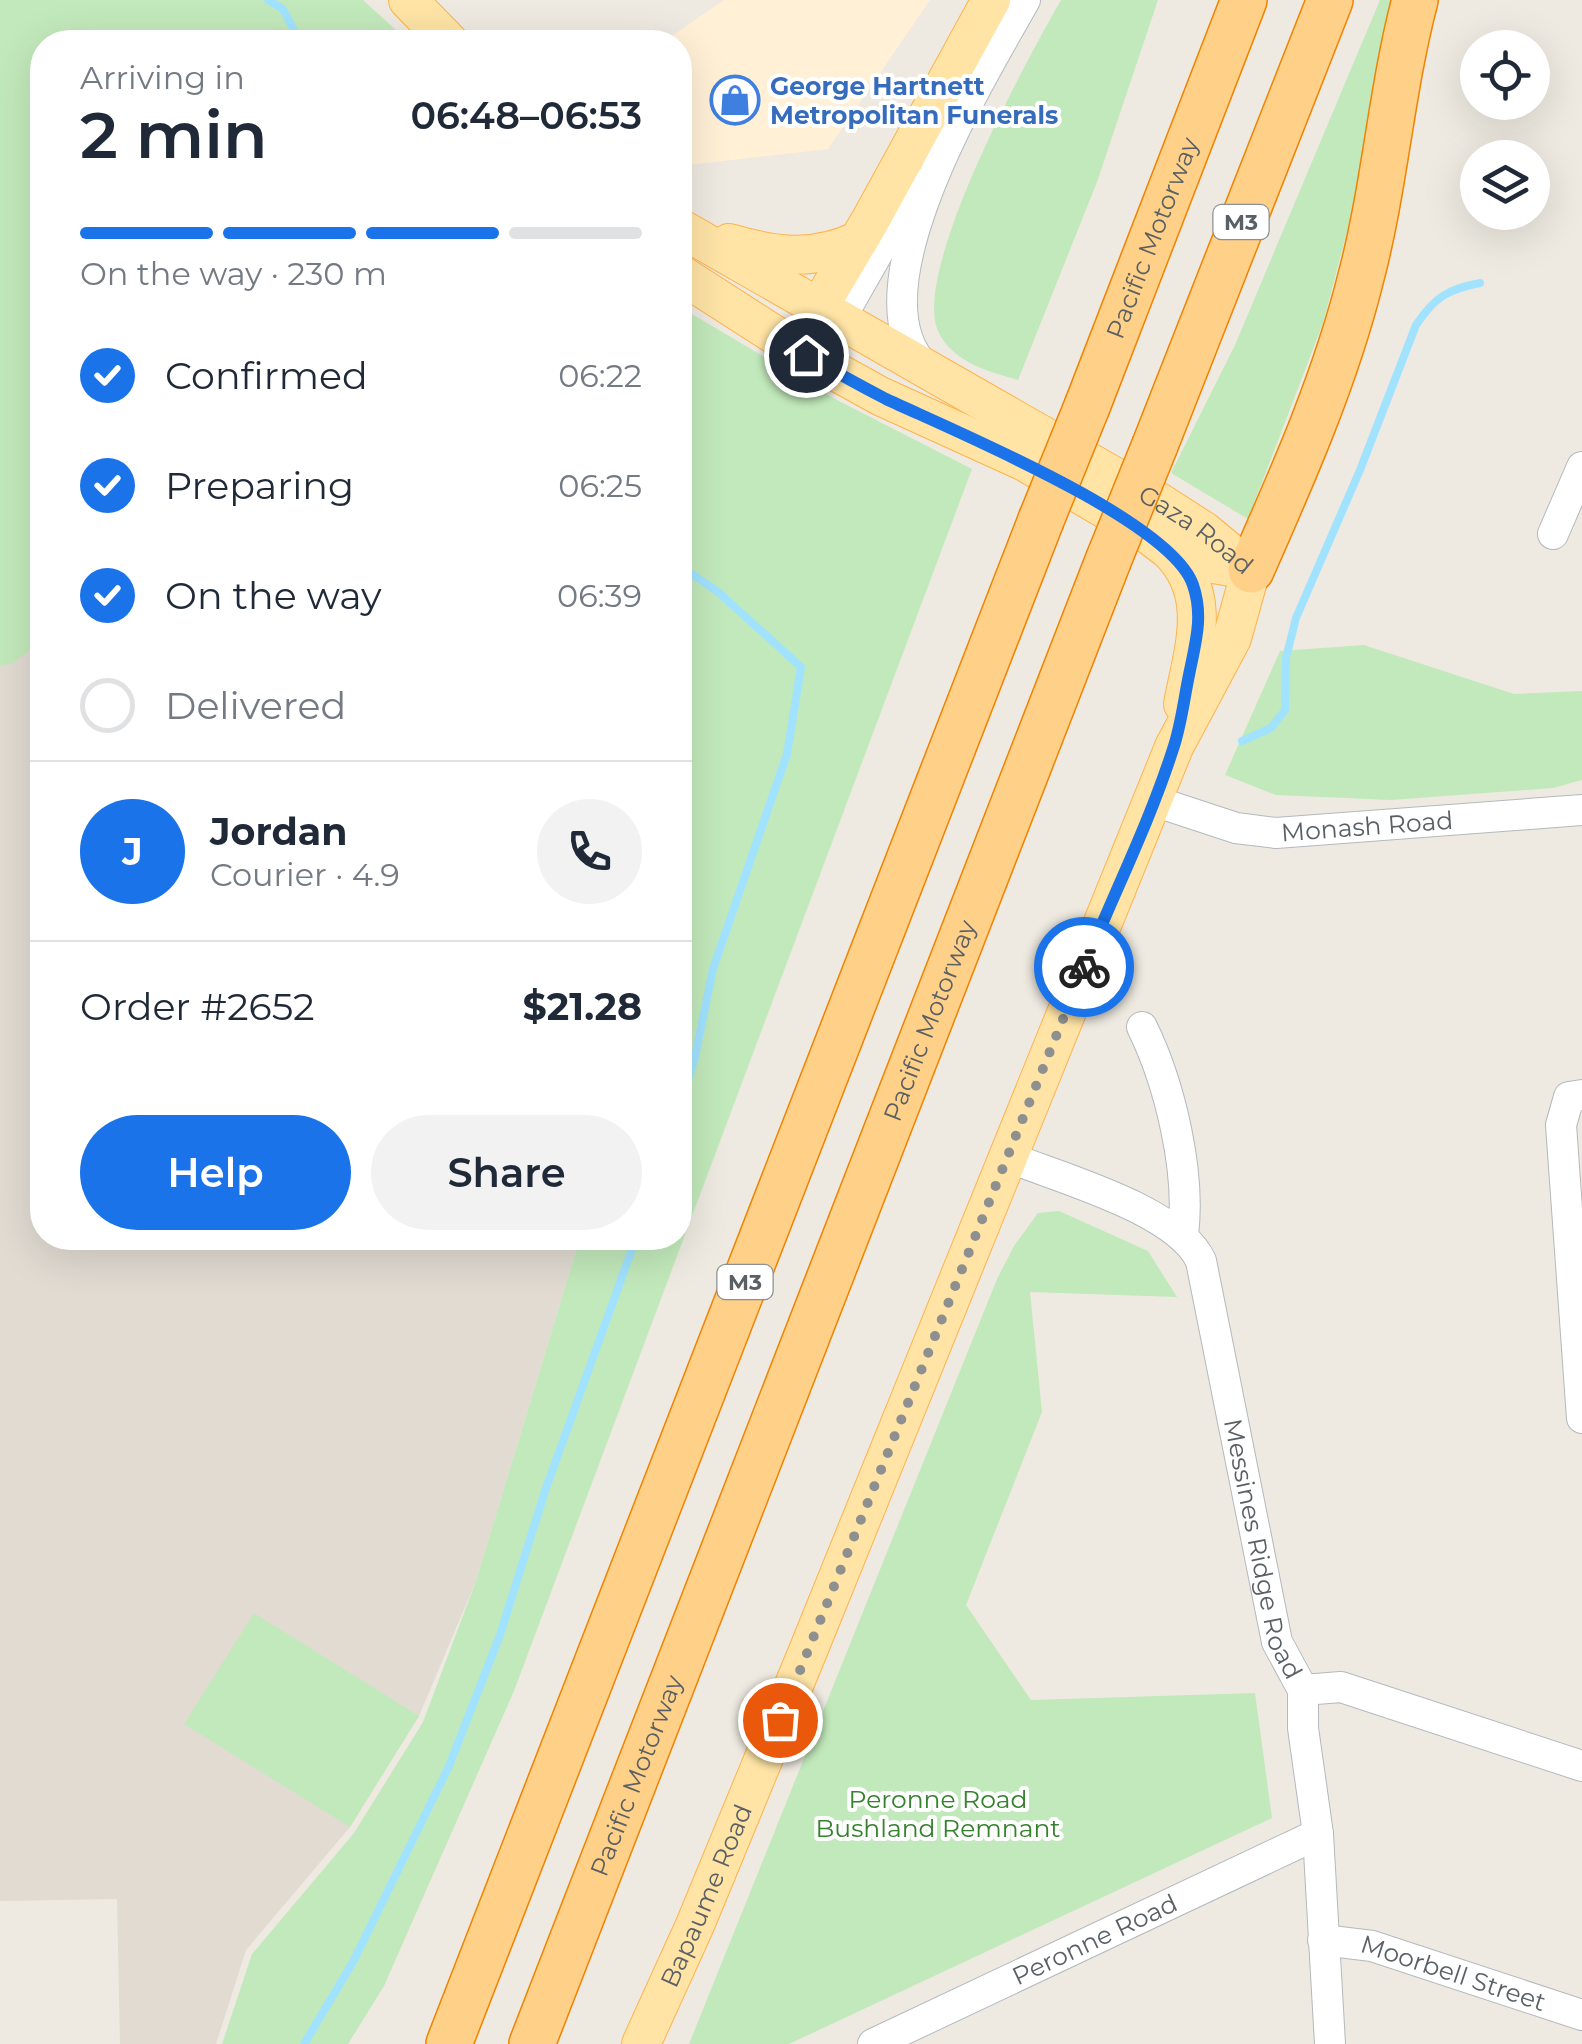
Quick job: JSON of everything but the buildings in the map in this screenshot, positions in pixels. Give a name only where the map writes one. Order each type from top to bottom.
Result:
[{"type":"highway","name":"Pacific Motorway","points":[[449,2044],[1244,0]]},
{"type":"highway","name":"Pacific Motorway","points":[[532,2044],[1330,0]]},
{"type":"highway","points":[[1251,570],[1333,369],[1360,281],[1415,0]]},
{"type":"main road","points":[[408,0],[437,30]]},
{"type":"main road","points":[[804,354],[828,314],[859,240],[991,0]]},
{"type":"main road","points":[[692,232],[766,254],[786,256],[826,253],[859,240]]},
{"type":"main road","name":"Gaza Road","points":[[692,235],[1160,502],[1204,531],[1251,570]]},
{"type":"main road","name":"Gaza Road","points":[[692,282],[804,354],[880,396],[1025,462],[1170,551],[1196,561],[1251,570]]},
{"type":"main road","name":"Bapaume Road","points":[[1170,551],[1190,578],[1198,614],[1197,642],[1174,747]]},
{"type":"main road","name":"Bapaume Road","points":[[641,2044],[695,1924],[1174,747],[1232,638],[1251,570]]},
{"type":"street","points":[[828,314],[954,127],[1025,0]]},
{"type":"street","points":[[935,375],[919,362],[908,345],[901,312],[923,203],[954,127]]},
{"type":"street","points":[[1553,534],[1582,468]]},
{"type":"street","name":"Monash Road","points":[[1154,801],[1236,828],[1276,833],[1582,810]]},
{"type":"street","points":[[1008,1157],[1155,1216],[1182,1235],[1186,1197],[1165,1079],[1142,1027]]},
{"type":"street","points":[[1576,1096],[1562,1125],[1582,1418]]},
{"type":"street","name":"Messines Ridge Road","points":[[1182,1235],[1198,1255],[1206,1281],[1277,1642],[1303,1690],[1303,1728],[1318,1834],[1330,2044]]},
{"type":"street","points":[[1303,1690],[1340,1687],[1582,1766]]},
{"type":"street","name":"Peronne Road","points":[[874,2044],[1318,1834]]},
{"type":"street","name":"Moorbell Street","points":[[1323,1940],[1372,1946],[1582,2015]]},
{"type":"shaded area","points":[[0,0],[30,30],[30,1250],[576,1250],[476,1581],[419,1716],[350,1827],[246,1950],[216,2044],[120,2044],[117,1899],[0,1901]]},
{"type":"shaded area","points":[[724,0],[930,0],[828,149],[692,165],[692,30],[680,30]]},
{"type":"green space","points":[[0,0],[363,0],[396,30],[30,30],[30,650],[11,664],[0,665]]},
{"type":"green space","points":[[1061,0],[1158,0],[1097,182],[1018,380],[974,365],[955,353],[940,335],[934,307],[940,267],[976,168]]},
{"type":"green space","points":[[1380,0],[1398,0],[1355,201],[1323,323],[1248,519],[1171,473],[1235,345]]},
{"type":"green space","points":[[692,314],[835,399],[972,469],[692,1216]]},
{"type":"green space","points":[[1364,645],[1514,694],[1582,691],[1582,780],[1553,788],[1391,800],[1276,795],[1225,775],[1280,651]]},
{"type":"green space","name":"Peronne Road Bushland Remnant","points":[[1059,1211],[1148,1251],[1177,1297],[1030,1292],[1042,1412],[966,1605],[1031,1700],[1255,1693],[1272,1818],[789,2044],[689,2044],[997,1279],[1038,1213]]},
{"type":"green space","points":[[576,1250],[679,1250],[514,1691],[384,1986],[348,2044],[222,2044],[252,1954],[354,1833],[423,1722],[476,1581]]},
{"type":"green space","points":[[254,1613],[419,1716],[350,1827],[184,1724]]},
{"type":"waterway","points":[[268,0],[283,9],[294,30]]},
{"type":"waterway","points":[[1242,741],[1271,728],[1285,710],[1286,658],[1296,618],[1360,470],[1416,325],[1443,296],[1480,283]]},
{"type":"waterway","points":[[692,574],[717,591],[801,667],[787,754],[713,969],[692,1066]]},
{"type":"waterway","points":[[304,2044],[353,1962],[449,1766],[500,1635],[545,1491],[632,1250]]},
{"type":"way so far","points":[[780,1720],[1084,967]]},
{"type":"place","name":"George Hartnett Metropolitan Funerals","points":[[735,100]]},
{"type":"route","points":[[806,355],[880,396],[1025,462],[1156,540],[1186,569],[1197,601],[1198,635],[1174,747],[1084,967]]}]
